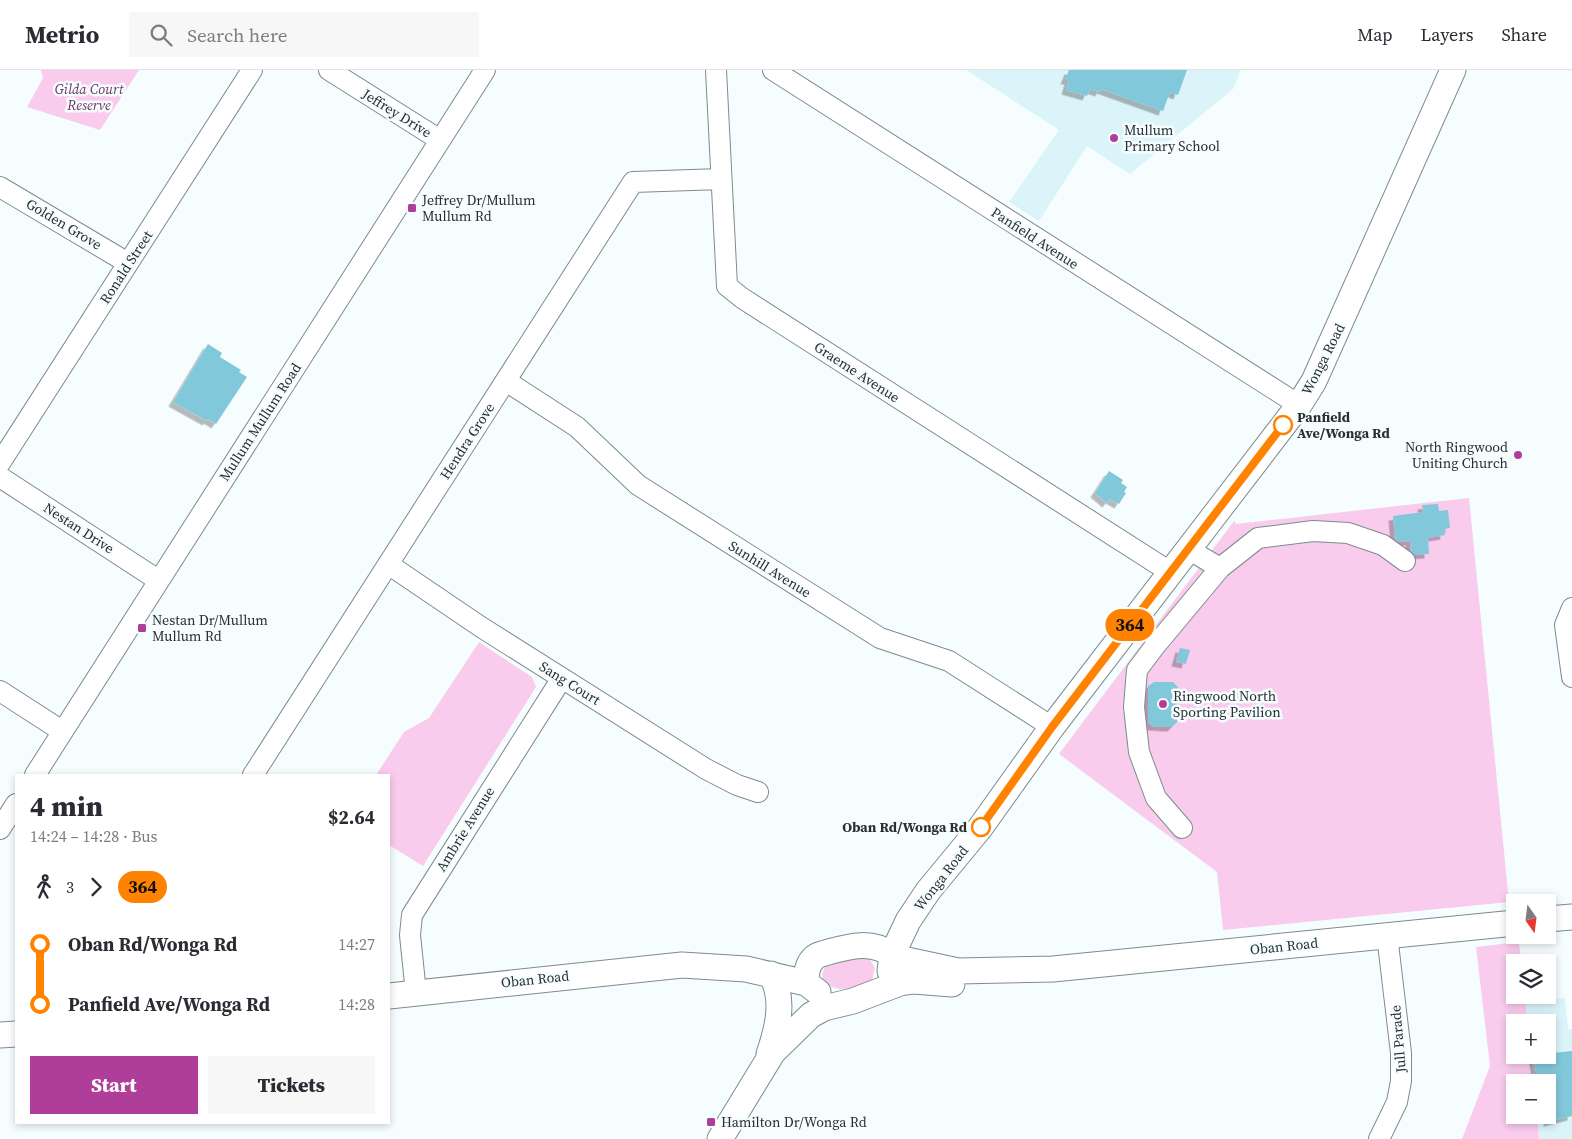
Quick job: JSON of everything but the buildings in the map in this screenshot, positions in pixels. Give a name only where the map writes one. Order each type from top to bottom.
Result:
[{"type":"main road","name":"Wonga Road","points":[[877,991],[890,972],[892,956],[908,921],[926,894],[980,828],[1052,727],[1299,405],[1322,366],[1454,70]]},
{"type":"main road","points":[[720,1139],[770,1057],[806,984],[808,969],[816,956],[833,946],[881,928],[926,894]]},
{"type":"main road","points":[[922,965],[917,952],[916,938],[926,894]]},
{"type":"main road","points":[[1556,919],[1572,917]]},
{"type":"main road","name":"Oban Road","points":[[390,996],[682,965],[723,956],[747,956],[792,961],[862,945],[878,947],[892,956],[922,965],[974,972],[1052,969],[1506,924]]},
{"type":"main road","name":"Oban Road","points":[[682,965],[738,968],[771,974],[806,984],[824,995],[833,997],[877,991],[909,981],[981,984],[1052,969]]},
{"type":"main road","points":[[770,1057],[778,1018],[777,992],[771,974]]},
{"type":"main road","points":[[770,1057],[796,1027],[818,1011],[877,991]]},
{"type":"main road","points":[[0,1035],[15,1034]]},
{"type":"street","name":"Ronald Street","points":[[0,464],[252,70]]},
{"type":"street","name":"Jeffrey Drive","points":[[329,70],[440,140]]},
{"type":"street","name":"Mullum Mullum Road","points":[[41,773],[62,731],[486,70]]},
{"type":"street","name":"Graeme Avenue","points":[[716,70],[727,286],[734,293],[1170,572]]},
{"type":"street","name":"Panfield Avenue","points":[[773,70],[1299,405]]},
{"type":"street","name":"Hendra Grove","points":[[254,774],[633,182],[721,179]]},
{"type":"street","name":"Golden Grove","points":[[0,187],[128,263]]},
{"type":"street","name":"Sunhill Avenue","points":[[506,381],[577,427],[646,490],[880,638],[949,661],[1052,727]]},
{"type":"street","name":"Nestan Drive","points":[[0,477],[158,580]]},
{"type":"street","points":[[1182,828],[1156,798],[1138,752],[1134,707],[1138,670],[1220,568],[1258,538],[1313,531],[1330,531],[1368,538],[1383,544],[1405,561]]},
{"type":"street","points":[[1188,549],[1220,568]]},
{"type":"street","name":"Sang Court","points":[[388,564],[562,678],[706,769],[737,785],[758,792]]},
{"type":"street","points":[[1572,608],[1565,625],[1572,677]]},
{"type":"street","name":"Ambrie Avenue","points":[[416,993],[410,935],[412,915],[562,678]]},
{"type":"street","points":[[0,691],[62,731]]},
{"type":"street","points":[[0,829],[15,806]]},
{"type":"street","name":"Jull Parade","points":[[1379,1139],[1397,1102],[1401,1081],[1401,1053],[1387,935]]},
{"type":"shaded area","name":"Mullum Primary School","points":[[966,70],[1241,70],[1233,89],[1130,174],[1087,146],[1039,221],[1009,202],[1059,130]]},
{"type":"shaded area","points":[[1565,998],[1568,1029],[1572,1029],[1572,1139],[1539,1139],[1538,1124],[1556,1124],[1556,1074],[1533,1074],[1532,1064],[1556,1064],[1556,1014],[1526,1014],[1525,1004],[1556,1004],[1556,999]]},
{"type":"green space","name":"Gilda Court Reserve","points":[[41,70],[139,70],[100,130],[27,107],[43,78]]},
{"type":"green space","points":[[1469,498],[1508,894],[1506,894],[1506,902],[1223,930],[1217,872],[1059,754],[1234,521],[1236,524]]},
{"type":"green space","points":[[479,642],[532,677],[536,687],[423,866],[390,846],[390,774],[377,774],[404,732],[429,718]]},
{"type":"green space","points":[[1519,944],[1520,954],[1506,954],[1506,1004],[1526,1004],[1526,1014],[1506,1014],[1506,1064],[1532,1064],[1533,1074],[1506,1074],[1506,1124],[1538,1124],[1539,1139],[1462,1139],[1490,1066],[1476,947]]},
{"type":"green space","points":[[846,955],[869,958],[875,968],[872,980],[861,986],[848,989],[834,988],[823,982],[822,975],[825,967]]},
{"type":"bus line","name":"364","points":[[981,827],[1052,727],[1283,425]]},
{"type":"place","name":"Mullum Primary School","points":[[1114,138]]},
{"type":"place","name":"Jeffrey Dr/Mullum Mullum Rd","points":[[412,208]]},
{"type":"place","name":"Panfield Ave/Wonga Rd","points":[[1283,425]]},
{"type":"place","name":"North Ringwood Uniting Church","points":[[1518,455]]},
{"type":"place","name":"Nestan Dr/Mullum Mullum Rd","points":[[142,628]]},
{"type":"place","name":"Ringwood North Sporting Pavilion","points":[[1163,704]]},
{"type":"place","name":"Oban Rd/Wonga Rd","points":[[981,827]]},
{"type":"place","name":"Hamilton Dr/Wonga Rd","points":[[711,1122]]}]
